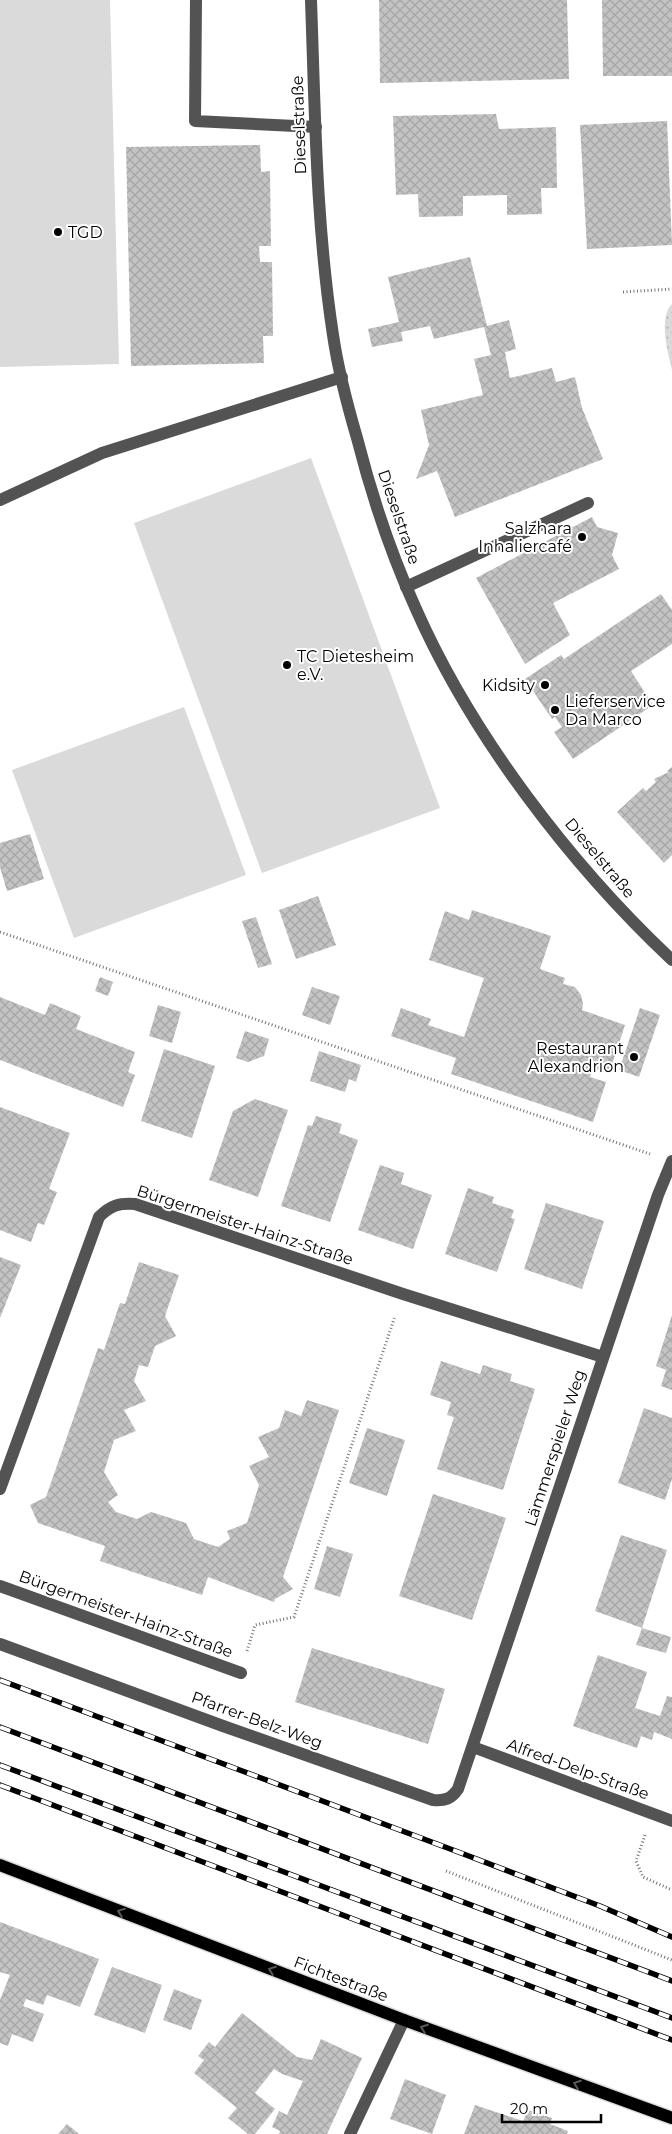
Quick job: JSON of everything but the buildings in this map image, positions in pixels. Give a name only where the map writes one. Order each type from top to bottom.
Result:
[{"type":"main road","name":"Fichtestraße","points":[[0,1865],[404,2020],[672,2118]]},
{"type":"street","points":[[196,0],[195,122],[316,127]]},
{"type":"street","name":"Dieselstraße","points":[[310,0],[324,261],[333,337],[366,473],[392,553],[443,664],[467,707],[504,764],[586,869],[621,910],[672,960]]},
{"type":"street","points":[[0,500],[102,453],[342,377]]},
{"type":"street","points":[[406,587],[588,503]]},
{"type":"street","name":"Lämmerspieler Weg","points":[[473,1747],[658,1195],[672,1162]]},
{"type":"street","name":"Bürgermeister-Hainz-Straße","points":[[0,1489],[99,1217],[108,1208],[119,1203],[135,1204],[403,1294],[603,1357]]},
{"type":"street","name":"Bürgermeister-Hainz-Straße","points":[[0,1586],[241,1673]]},
{"type":"street","name":"Pfarrer-Belz-Weg","points":[[0,1644],[223,1726],[433,1800],[444,1801],[453,1797],[458,1789],[473,1747]]},
{"type":"street","name":"Alfred-Delp-Straße","points":[[473,1747],[672,1821]]},
{"type":"street","points":[[350,2134],[404,2020]]},
{"type":"path","points":[[623,292],[672,289]]},
{"type":"path","points":[[0,932],[672,1162]]},
{"type":"path","points":[[241,1673],[256,1626],[294,1617],[403,1294]]},
{"type":"path","points":[[652,1814],[636,1861],[644,1877],[672,1890]]},
{"type":"path","points":[[446,1871],[672,1960]]},
{"type":"shaded area","name":"TGD","points":[[0,0],[110,0],[119,364],[0,367]]},
{"type":"shaded area","points":[[672,304],[672,370],[665,336],[665,326],[668,310]]},
{"type":"shaded area","name":"TC Dietesheim e.V.","points":[[311,458],[440,808],[262,873],[134,523]]},
{"type":"shaded area","points":[[184,707],[246,875],[74,938],[12,770]]},
{"type":"railway","points":[[0,1680],[600,1906],[672,1937]]},
{"type":"railway","points":[[0,1727],[672,1981]]},
{"type":"railway","points":[[0,1765],[672,2018]]},
{"type":"railway","points":[[0,1785],[672,2040]]},
{"type":"place","name":"TGD","points":[[58,232]]},
{"type":"place","name":"Salzhara Inhaliercafé","points":[[582,537]]},
{"type":"place","name":"TC Dietesheim e.V.","points":[[287,665]]},
{"type":"place","name":"Kidsity","points":[[545,685]]},
{"type":"place","name":"Lieferservice Da Marco","points":[[555,710]]},
{"type":"place","name":"Restaurant Alexandrion","points":[[634,1057]]}]
